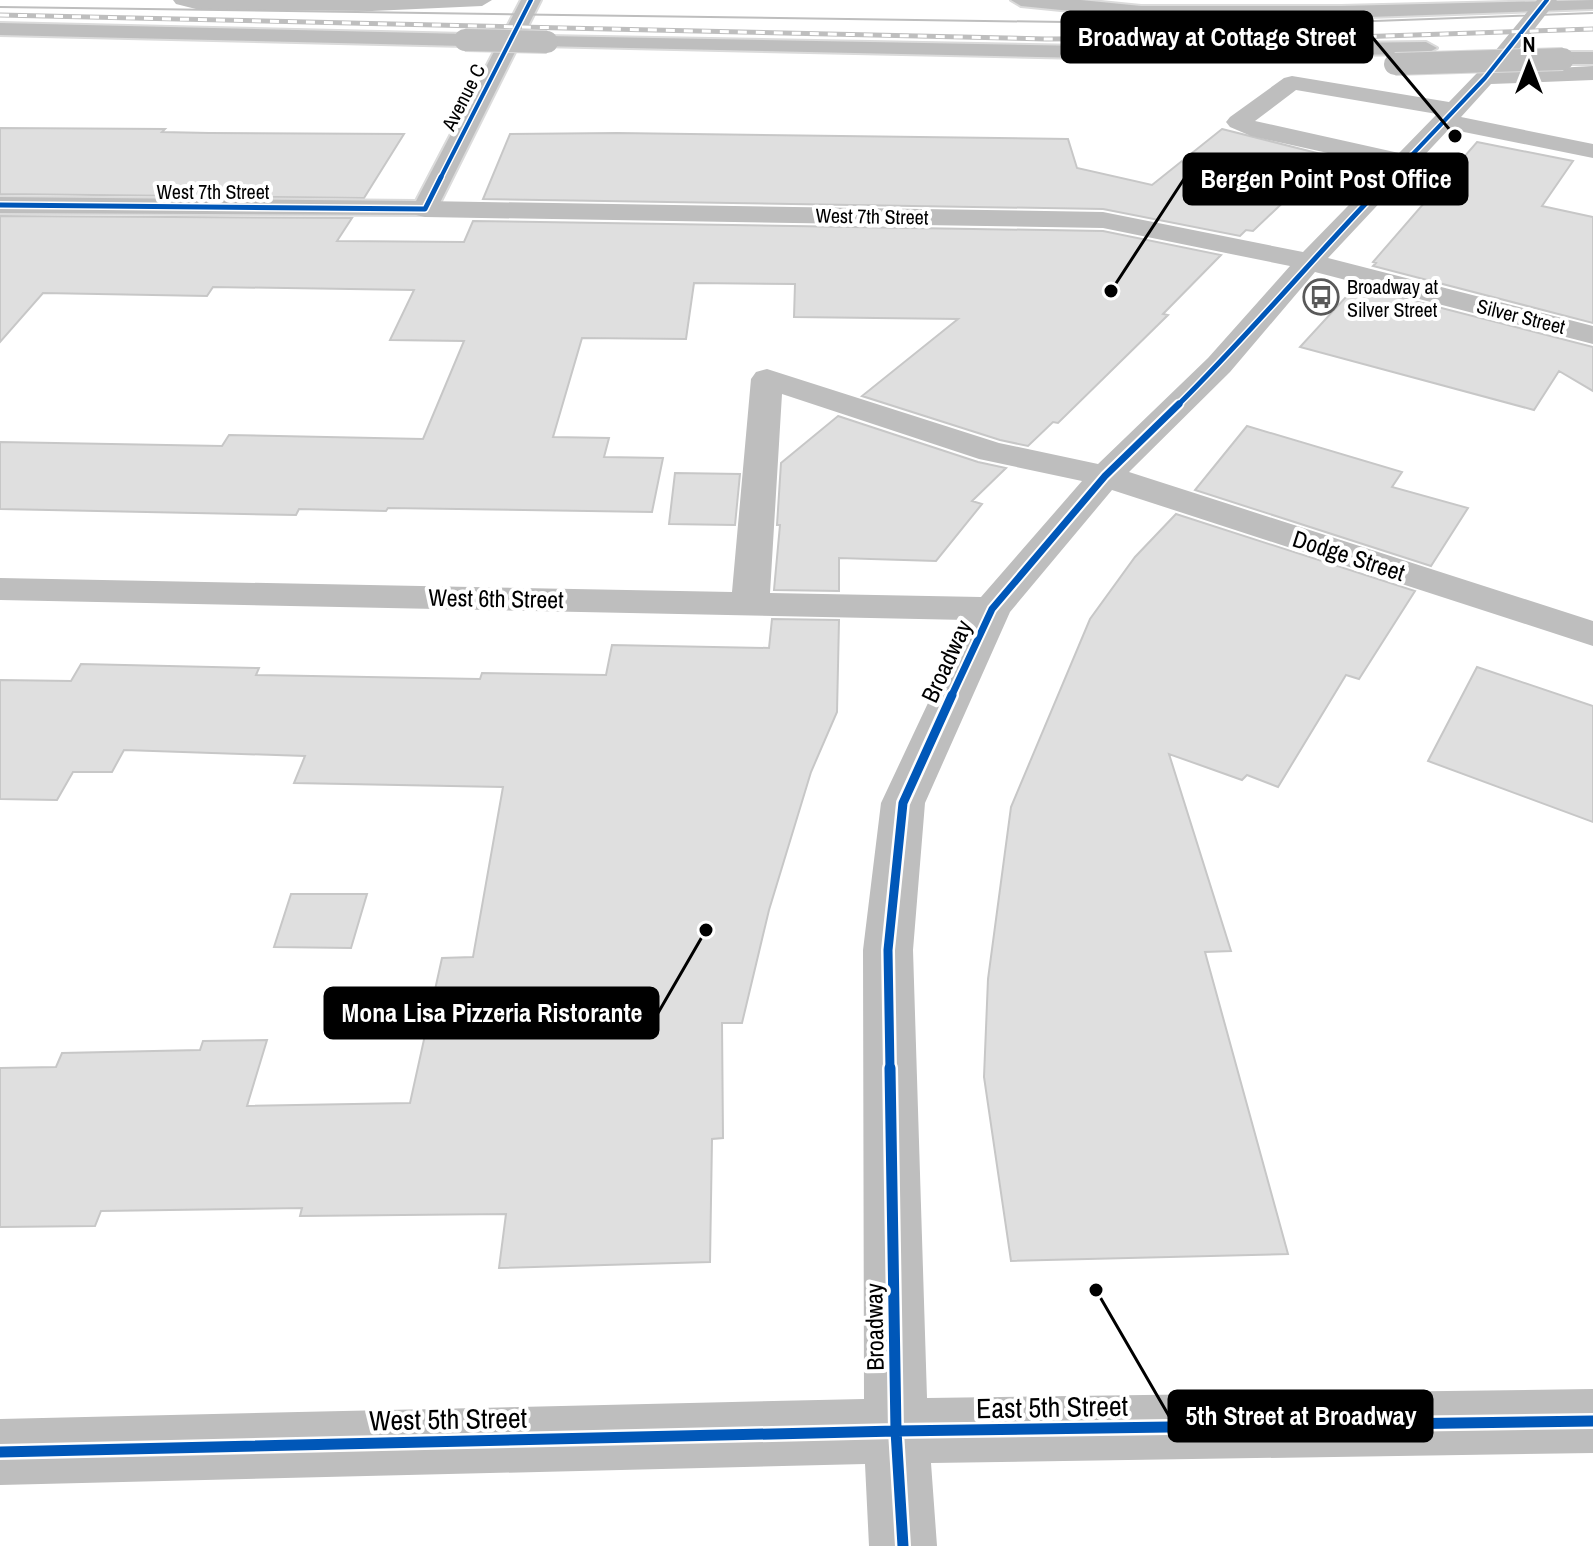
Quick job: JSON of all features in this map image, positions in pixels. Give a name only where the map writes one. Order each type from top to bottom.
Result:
[{"type":"main road","points":[[183,0],[200,4],[323,6],[482,0]]},
{"type":"main road","name":"Avenue C","points":[[425,209],[531,0]]},
{"type":"main road","points":[[1021,0],[1141,12],[1341,12],[1593,3]]},
{"type":"main road","name":"Broadway","points":[[903,1546],[896,1431],[888,950],[903,803],[992,609],[1105,476],[1219,365],[1309,262],[1485,78],[1546,3]]},
{"type":"main road","points":[[0,29],[1045,67],[1395,64],[1577,48]]},
{"type":"main road","points":[[0,44],[222,49]]},
{"type":"main road","points":[[46,52],[462,48]]},
{"type":"main road","points":[[543,50],[1083,52],[1577,48],[1593,58]]},
{"type":"main road","points":[[1485,78],[1593,73]]},
{"type":"main road","points":[[1405,162],[1259,131],[1238,122],[1292,83],[1449,116],[1593,151]]},
{"type":"main road","name":"West 7th Street","points":[[0,205],[1103,220],[1309,262]]},
{"type":"main road","name":"Silver Street","points":[[1309,262],[1593,335]]},
{"type":"main road","name":"Dodge Street","points":[[750,602],[767,379],[991,452],[1105,476],[1593,634]]},
{"type":"main road","name":"West 6th Street","points":[[0,589],[992,609]]},
{"type":"main road","name":"East 5th Street","points":[[896,1431],[1593,1421]]},
{"type":"main road","name":"West 5th Street","points":[[0,1452],[896,1431]]},
{"type":"building","points":[[0,128],[404,134],[364,198],[0,194]]},
{"type":"building","points":[[1222,129],[1325,155],[1307,172],[1314,173],[1253,231],[1246,230],[1240,236],[1103,209],[483,199],[510,134],[1068,139],[1077,168],[1152,185]]},
{"type":"building","points":[[1477,142],[1573,161],[1542,206],[1593,217],[1593,323],[1373,266],[1376,263],[1373,262]]},
{"type":"building","points":[[0,216],[352,218],[337,241],[464,242],[473,221],[1103,231],[1221,255],[1163,314],[1168,315],[1058,423],[1053,422],[1028,446],[862,396],[958,319],[794,317],[795,284],[694,283],[686,339],[582,338],[553,437],[609,438],[604,457],[663,458],[652,512],[388,508],[386,511],[299,509],[296,515],[0,509],[0,442],[222,446],[229,435],[423,439],[464,341],[390,340],[414,290],[213,287],[207,296],[43,293],[0,342]]},
{"type":"building","points":[[1356,286],[1593,347],[1593,391],[1559,371],[1534,410],[1300,347]]},
{"type":"building","points":[[838,416],[978,462],[1006,468],[972,501],[982,504],[936,561],[839,558],[839,591],[774,590],[780,525],[777,525],[781,463]]},
{"type":"building","points":[[1247,426],[1402,472],[1392,487],[1468,508],[1431,566],[1195,490]]},
{"type":"building","points":[[675,473],[740,474],[735,525],[669,524]]},
{"type":"building","points":[[1176,514],[1415,591],[1359,679],[1346,675],[1278,787],[1247,775],[1242,780],[1169,754],[1231,951],[1205,952],[1288,1254],[1011,1261],[984,1077],[988,979],[1011,807],[1090,619],[1135,557]]},
{"type":"building","points":[[772,619],[839,620],[837,712],[811,772],[769,910],[742,1023],[722,1023],[723,1138],[712,1139],[710,1262],[499,1268],[506,1214],[300,1216],[302,1208],[101,1211],[95,1226],[0,1227],[0,1068],[56,1067],[62,1053],[200,1050],[203,1041],[267,1040],[247,1106],[410,1103],[442,958],[473,957],[503,787],[294,783],[305,756],[124,750],[112,772],[73,772],[57,800],[0,799],[0,680],[71,681],[81,664],[259,668],[256,675],[480,679],[482,673],[606,675],[612,645],[769,648]]},
{"type":"building","points":[[1477,667],[1593,706],[1593,822],[1428,761]]},
{"type":"building","points":[[291,894],[367,894],[351,948],[274,947]]},
{"type":"tram line","points":[[0,7],[1131,23],[1347,22],[1593,13]]},
{"type":"railway","points":[[0,15],[1046,39],[1355,37],[1593,29]]},
{"type":"cycle path","points":[[0,205],[425,209],[531,0]]},
{"type":"cycle path","points":[[903,1546],[896,1431],[888,950],[903,803],[992,609],[1105,476],[1219,365],[1309,262],[1485,78],[1547,0]]},
{"type":"cycle path","points":[[0,1452],[896,1431],[1593,1421]]},
{"type":"place","name":"Broadway at Cottage Street","points":[[1455,136]]},
{"type":"place","name":"Bergen Point Post Office","points":[[1111,291]]},
{"type":"place","name":"Broadway at Silver Street","points":[[1321,297]]},
{"type":"place","name":"Mona Lisa Pizzeria Ristorante","points":[[706,930]]},
{"type":"place","name":"5th Street at Broadway","points":[[1096,1290]]}]
